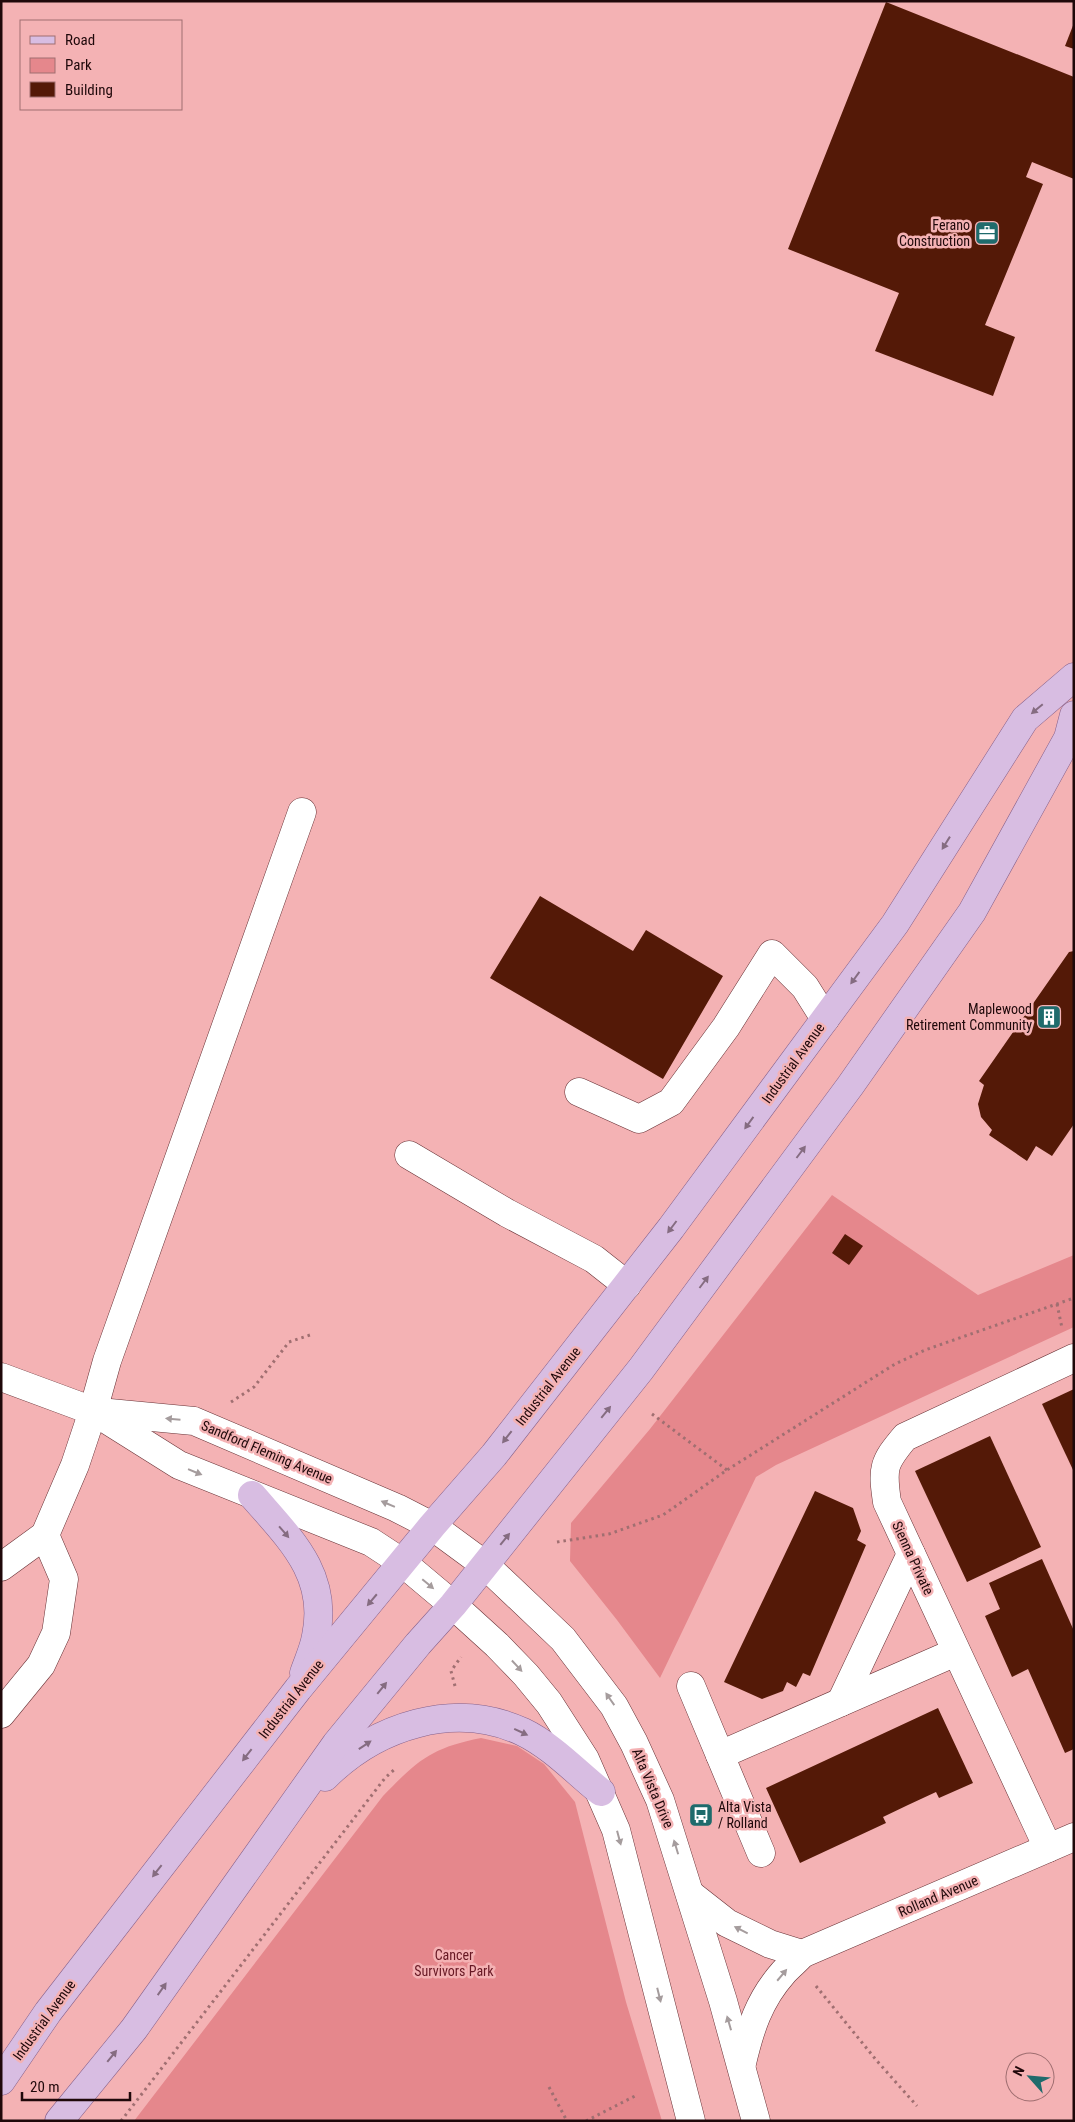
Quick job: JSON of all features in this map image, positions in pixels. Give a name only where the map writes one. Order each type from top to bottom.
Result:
[{"type":"main road","name":"Industrial Avenue","points":[[1,2081],[48,2012],[298,1689],[494,1454],[682,1214],[895,924],[1025,719],[1074,677]]},
{"type":"main road","points":[[59,2121],[134,2028],[336,1744],[418,1644],[453,1605],[646,1361],[850,1086],[972,912],[1068,738],[1074,715]]},
{"type":"main road","points":[[252,1495],[297,1546],[312,1574],[319,1612],[316,1637],[298,1689]]},
{"type":"main road","points":[[268,1839],[340,1762],[372,1740],[398,1729],[426,1721],[453,1718],[477,1720],[498,1723],[524,1733],[549,1749],[601,1792]]},
{"type":"main road","points":[[1,2056],[48,2012]]},
{"type":"street","points":[[1,1568],[45,1535],[75,1465],[93,1411],[106,1361],[302,812]]},
{"type":"street","points":[[579,1092],[639,1119],[671,1102],[726,1027],[772,954],[805,987],[825,1019]]},
{"type":"street","points":[[409,1155],[507,1213],[594,1258],[627,1285]]},
{"type":"street","name":"Sienna Private","points":[[1048,1848],[887,1502],[883,1479],[888,1456],[905,1437],[1074,1358]]},
{"type":"street","name":"Sandford Fleming Avenue","points":[[1,1377],[93,1411],[178,1465],[363,1537],[403,1563]]},
{"type":"street","name":"Sandford Fleming Avenue","points":[[93,1411],[194,1421],[398,1508],[432,1526]]},
{"type":"street","name":"Alta Vista Drive","points":[[432,1526],[484,1565],[563,1639],[614,1706],[634,1743],[660,1800],[690,1894],[756,2121]]},
{"type":"street","points":[[1,1714],[41,1665],[56,1633],[64,1579],[45,1535]]},
{"type":"street","points":[[841,1702],[911,1554]]},
{"type":"street","points":[[403,1563],[497,1645],[549,1703],[585,1759],[601,1792],[619,1839],[691,2121]]},
{"type":"street","points":[[720,1755],[956,1652]]},
{"type":"street","points":[[691,1686],[760,1853]]},
{"type":"street","name":"Rolland Avenue","points":[[741,2066],[750,2027],[768,1993],[784,1972],[802,1954],[1074,1837]]},
{"type":"street","points":[[690,1894],[727,1923],[770,1944],[802,1954]]},
{"type":"path","points":[[557,1542],[610,1534],[662,1515],[726,1470],[895,1364],[925,1350],[1074,1298]]},
{"type":"path","points":[[194,1421],[235,1400],[254,1387],[288,1342],[310,1335]]},
{"type":"path","points":[[652,1414],[726,1470]]},
{"type":"path","points":[[451,1670],[462,1656]]},
{"type":"path","points":[[121,2121],[384,1778],[399,1765]]},
{"type":"path","points":[[808,1988],[815,1984],[877,2061],[917,2106]]},
{"type":"path","points":[[549,2087],[567,2121]]},
{"type":"path","points":[[586,2121],[637,2095]]},
{"type":"green space","points":[[832,1195],[978,1295],[1074,1255],[1074,1327],[776,1465],[756,1477],[660,1678],[570,1561],[571,1523],[650,1429]]},
{"type":"green space","name":"Cancer Survivors Park","points":[[481,1738],[517,1746],[544,1764],[575,1802],[626,2002],[662,2121],[134,2121],[383,1796],[406,1773],[426,1757],[450,1746]]},
{"type":"building","points":[[886,2],[1074,77],[1074,179],[1032,162],[1026,177],[1043,184],[985,325],[1015,337],[993,396],[875,351],[899,293],[788,249]]},
{"type":"building","points":[[1074,23],[1074,49],[1065,46]]},
{"type":"building","points":[[540,896],[633,951],[646,930],[723,976],[663,1079],[490,978]]},
{"type":"building","name":"Maplewood Retirement Community","points":[[1074,951],[1074,1124],[1052,1156],[1036,1146],[1027,1161],[989,1135],[992,1130],[981,1117],[978,1104],[984,1085],[979,1081],[1069,952]]},
{"type":"building","points":[[845,1234],[863,1246],[849,1265],[832,1253]]},
{"type":"building","points":[[1074,1389],[1074,1472],[1042,1404]]},
{"type":"building","points":[[990,1436],[1041,1547],[967,1582],[915,1471]]},
{"type":"building","points":[[815,1491],[853,1508],[861,1531],[857,1540],[866,1545],[810,1676],[803,1673],[796,1687],[787,1682],[783,1691],[762,1699],[724,1682]]},
{"type":"building","points":[[1042,1559],[1074,1631],[1074,1749],[1065,1753],[1028,1669],[1012,1677],[985,1616],[1000,1609],[989,1583]]},
{"type":"building","points":[[938,1708],[973,1783],[939,1798],[936,1792],[883,1817],[886,1823],[800,1863],[766,1788]]},
{"type":"place","name":"Ferano Construction","points":[[987,233]]},
{"type":"place","name":"Maplewood Retirement Community","points":[[1049,1017]]},
{"type":"place","name":"Alta Vista / Rolland","points":[[701,1815]]}]
